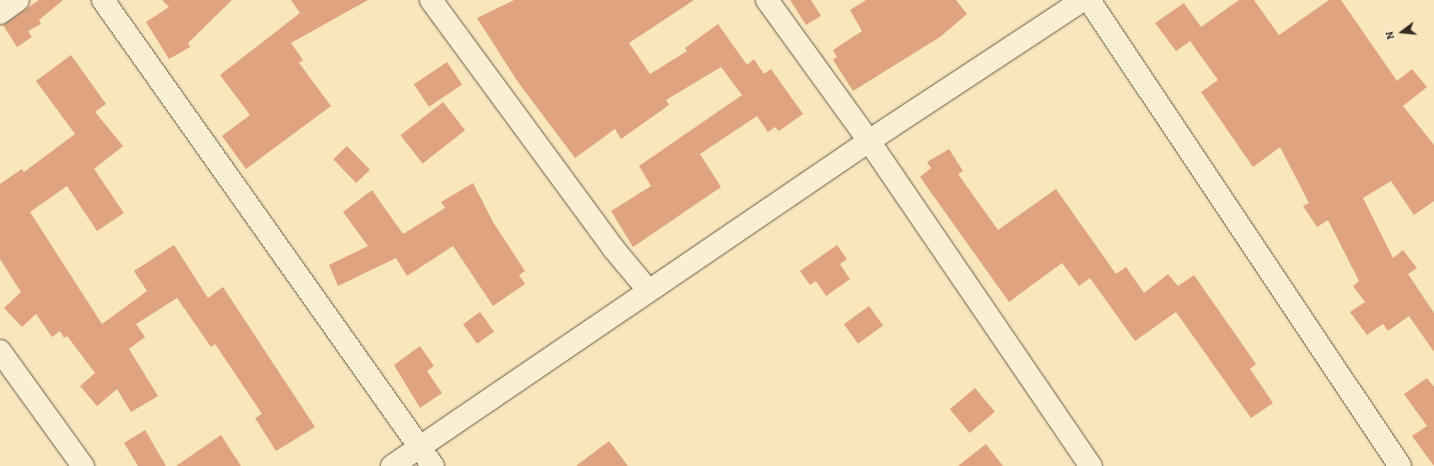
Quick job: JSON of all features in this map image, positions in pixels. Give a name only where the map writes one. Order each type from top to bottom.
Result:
[{"type":"street","points":[[0,13],[18,0]]},
{"type":"street","points":[[103,0],[433,466]]},
{"type":"street","points":[[431,0],[613,248],[648,290]]},
{"type":"street","points":[[767,0],[869,141],[1091,466]]},
{"type":"street","points":[[392,466],[648,290],[869,141],[1083,0]]},
{"type":"street","points":[[1089,0],[1400,466]]},
{"type":"street","points":[[0,351],[83,466]]},
{"type":"building","points":[[39,0],[63,0],[39,20],[41,24],[28,31],[32,37],[17,47],[3,25]]},
{"type":"building","points":[[162,0],[232,0],[188,43],[190,47],[169,59],[146,22],[169,7]]},
{"type":"building","points":[[291,0],[368,0],[291,43],[303,60],[299,63],[331,106],[246,169],[222,136],[250,115],[220,75],[300,13]]},
{"type":"building","points":[[514,0],[694,0],[629,43],[650,74],[687,51],[685,48],[718,24],[747,65],[754,59],[764,74],[771,69],[803,114],[779,131],[775,127],[768,132],[757,116],[700,154],[721,187],[633,247],[611,211],[651,186],[639,166],[742,95],[721,67],[666,100],[669,105],[621,139],[615,129],[575,158],[518,82],[477,18]]},
{"type":"building","points":[[790,0],[811,0],[821,16],[806,25]]},
{"type":"building","points":[[866,0],[956,0],[967,14],[940,37],[853,91],[833,60],[837,57],[833,50],[862,31],[850,10]]},
{"type":"building","points":[[1239,0],[1254,0],[1279,35],[1329,0],[1341,0],[1397,81],[1412,69],[1427,87],[1403,106],[1434,145],[1434,201],[1414,215],[1391,181],[1363,198],[1393,258],[1403,250],[1417,268],[1408,274],[1434,313],[1434,352],[1409,316],[1388,331],[1383,324],[1367,335],[1350,312],[1365,302],[1353,286],[1359,281],[1328,220],[1317,227],[1303,206],[1309,203],[1280,147],[1253,167],[1201,92],[1218,80],[1190,41],[1176,51],[1155,23],[1184,3],[1201,27]]},
{"type":"building","points":[[71,55],[106,104],[95,112],[123,146],[94,169],[124,213],[97,231],[67,186],[30,212],[102,324],[147,291],[134,271],[174,245],[208,298],[223,287],[315,427],[276,451],[255,418],[262,414],[215,344],[211,347],[177,298],[136,324],[145,337],[129,349],[158,396],[131,412],[117,389],[97,406],[80,386],[95,373],[67,336],[64,338],[60,331],[52,337],[36,314],[22,327],[4,308],[21,292],[0,259],[0,184],[22,169],[24,172],[75,134],[36,81]]},
{"type":"building","points":[[447,62],[462,84],[429,107],[414,84]]},
{"type":"building","points":[[443,102],[465,130],[423,164],[400,135]]},
{"type":"building","points":[[347,146],[370,170],[356,183],[333,159]]},
{"type":"building","points":[[949,149],[963,171],[958,174],[998,230],[1056,189],[1116,274],[1126,267],[1144,293],[1168,274],[1178,286],[1194,275],[1256,364],[1250,369],[1273,403],[1251,418],[1176,312],[1135,341],[1090,278],[1079,286],[1062,263],[1009,302],[920,177],[931,168],[927,162]]},
{"type":"building","points":[[473,183],[493,222],[525,271],[519,275],[525,284],[493,306],[453,246],[407,276],[396,258],[338,286],[329,265],[368,246],[343,212],[372,190],[403,234],[445,208],[441,202]]},
{"type":"building","points":[[837,245],[847,259],[840,264],[850,279],[826,296],[816,281],[810,285],[800,271]]},
{"type":"building","points":[[869,306],[883,325],[858,344],[844,324]]},
{"type":"building","points":[[480,312],[494,331],[477,344],[463,324]]},
{"type":"building","points":[[420,346],[434,366],[427,371],[442,393],[420,408],[394,365]]},
{"type":"building","points":[[1427,378],[1434,387],[1434,466],[1412,436],[1427,426],[1404,394]]},
{"type":"building","points":[[975,388],[995,412],[970,433],[950,409]]},
{"type":"building","points":[[145,430],[166,466],[138,466],[124,443]]},
{"type":"building","points":[[221,435],[241,466],[176,466]]},
{"type":"building","points":[[609,441],[628,466],[576,466]]},
{"type":"building","points":[[986,444],[1003,466],[958,466]]}]
